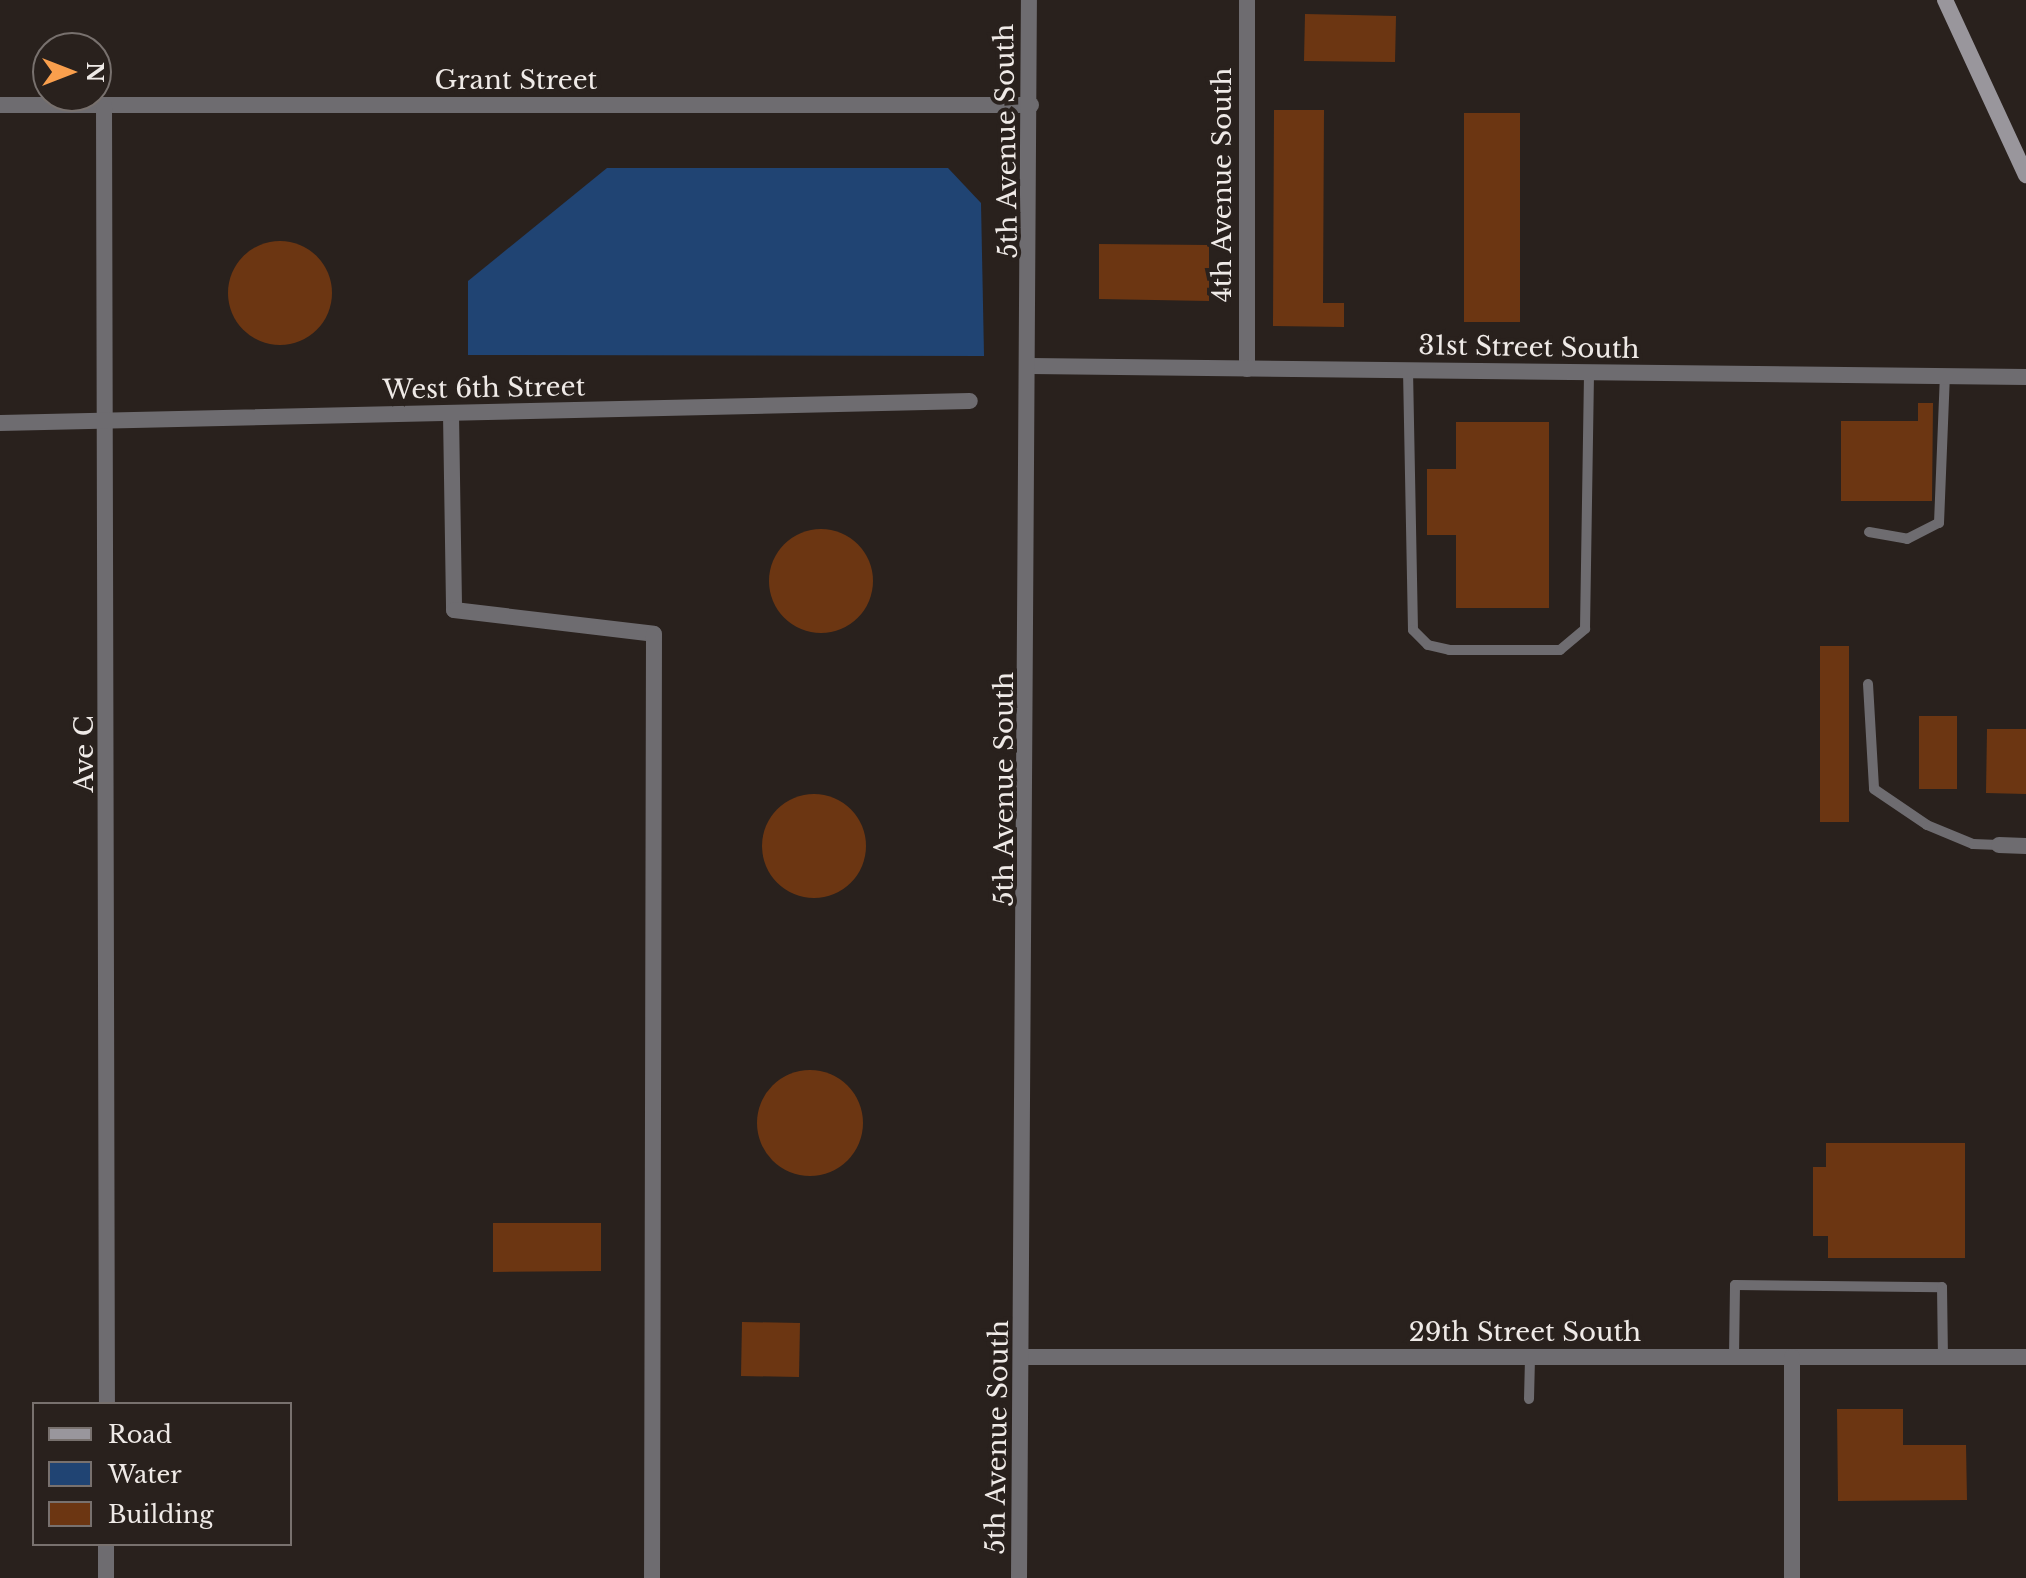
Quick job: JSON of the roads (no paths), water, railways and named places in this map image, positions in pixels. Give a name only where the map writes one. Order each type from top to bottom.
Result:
[{"type":"main road","points":[[1945,0],[2026,175]]},
{"type":"street","name":"5th Avenue South","points":[[1019,1578],[1031,366],[1029,0]]},
{"type":"street","name":"4th Avenue South","points":[[1247,0],[1247,369]]},
{"type":"street","name":"Grant Street","points":[[0,105],[32,105]]},
{"type":"street","name":"Grant Street","points":[[112,105],[1031,105]]},
{"type":"street","name":"Ave C","points":[[104,112],[110,422],[107,1402]]},
{"type":"street","name":"31st Street South","points":[[1031,366],[2026,377]]},
{"type":"street","name":"West 6th Street","points":[[0,423],[970,401]]},
{"type":"street","points":[[451,414],[454,610],[654,634],[652,1578]]},
{"type":"street","points":[[1999,845],[2026,846]]},
{"type":"street","name":"29th Street South","points":[[1023,1357],[2026,1357]]},
{"type":"street","points":[[1792,1357],[1792,1578]]},
{"type":"street","points":[[106,1546],[106,1578]]},
{"type":"lane","points":[[1408,370],[1413,630],[1428,645],[1465,650],[1560,650],[1585,629],[1589,372]]},
{"type":"lane","points":[[1869,532],[1907,539],[1939,523],[1945,376]]},
{"type":"lane","points":[[1868,684],[1874,789],[1927,825],[1973,844],[1999,845]]},
{"type":"lane","points":[[1734,1357],[1735,1285],[1942,1287],[1943,1357]]},
{"type":"lane","points":[[1529,1399],[1530,1357]]},
{"type":"water","points":[[607,168],[948,168],[981,203],[984,356],[468,355],[468,281]]}]
